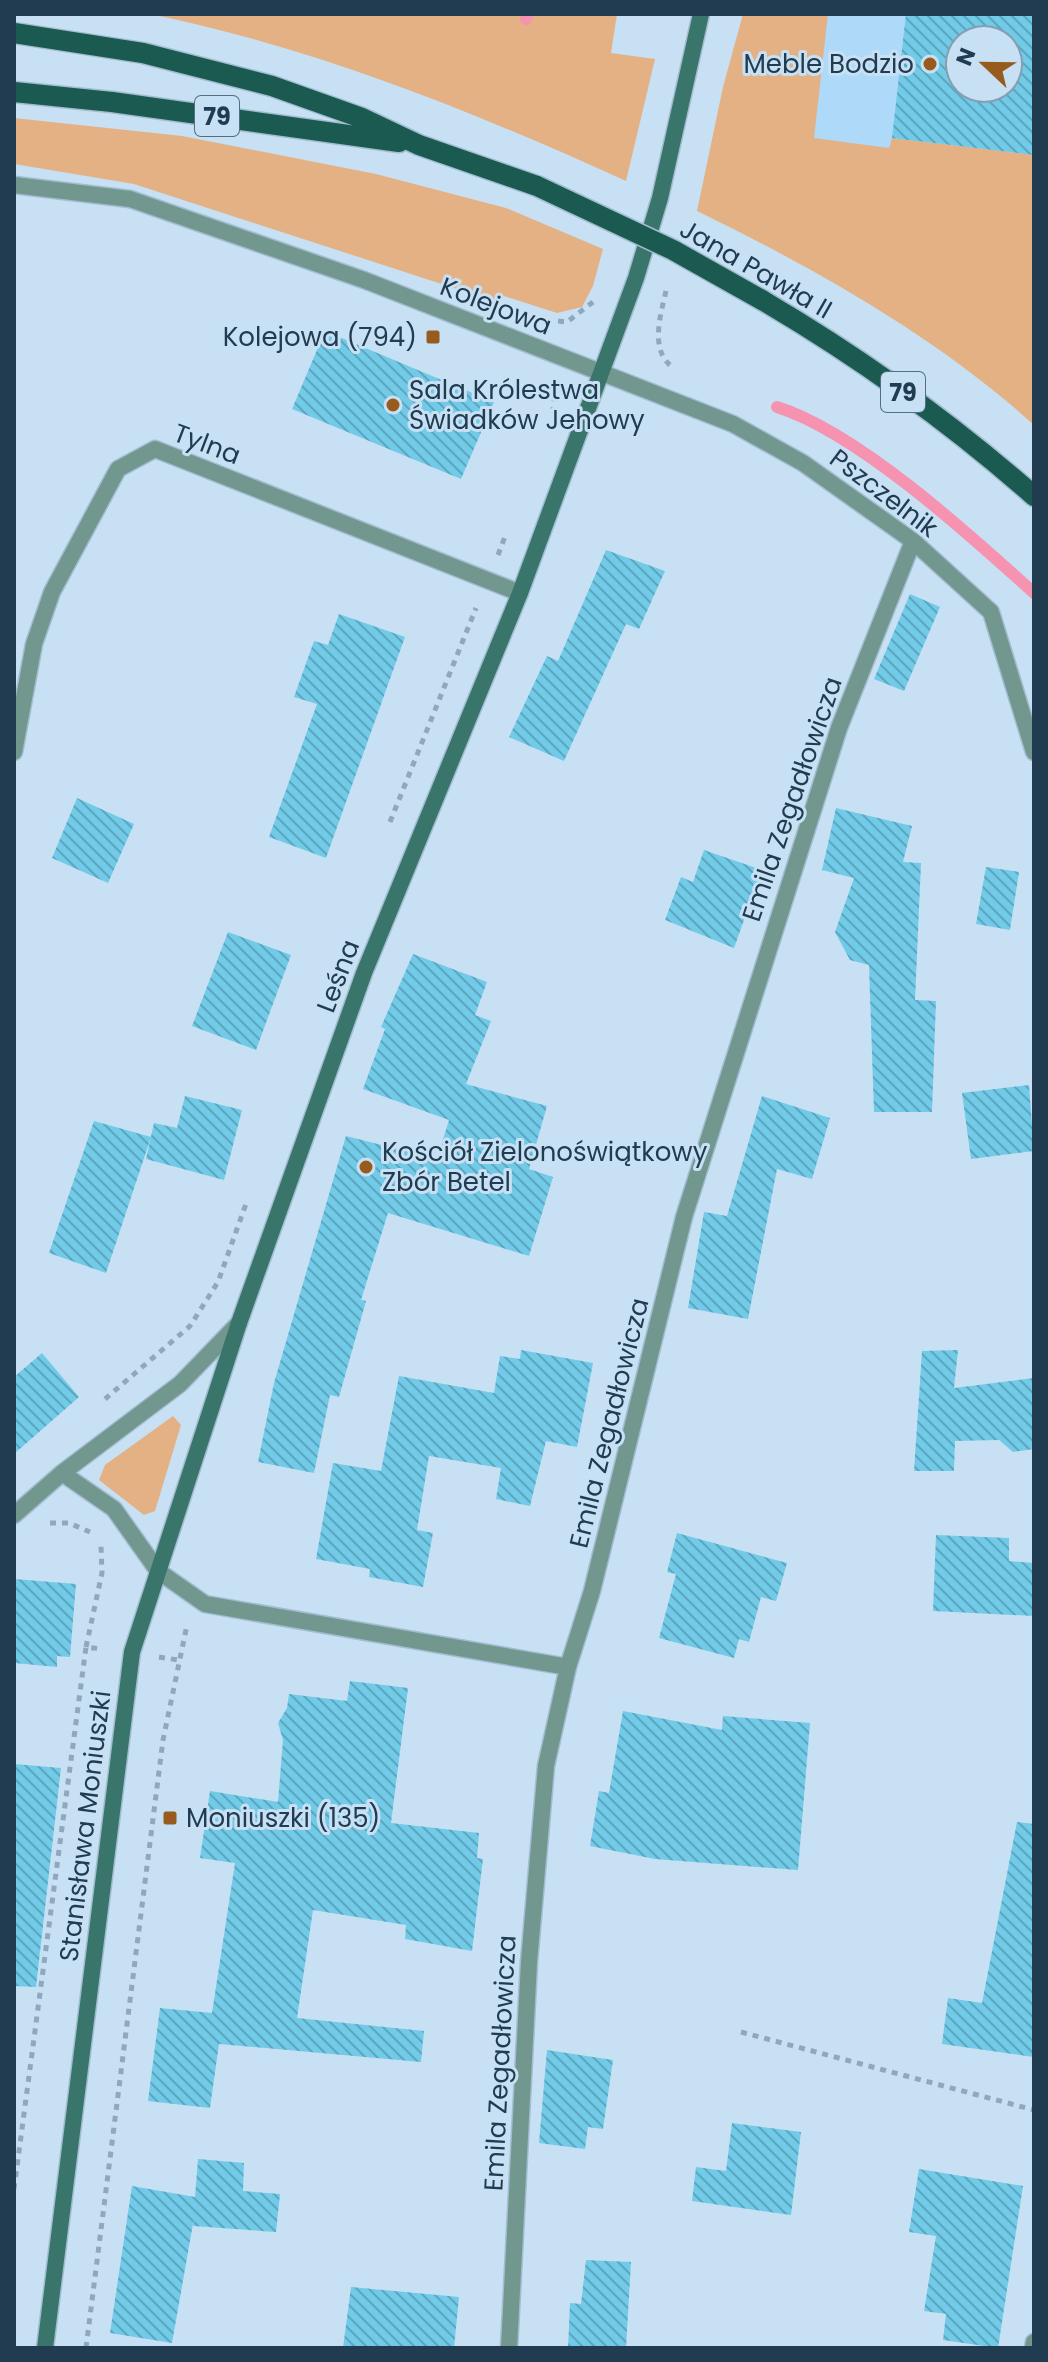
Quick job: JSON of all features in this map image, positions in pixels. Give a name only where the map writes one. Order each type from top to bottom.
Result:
[{"type":"main road","name":"Jana Pawła II","points":[[14,33],[143,53],[233,75],[362,118],[419,145],[537,186],[673,250],[762,300],[877,373],[953,428],[1034,496]]},
{"type":"main road","name":"Jana Pawła II","points":[[14,92],[112,102],[419,145]]},
{"type":"street","points":[[601,374],[660,198],[701,14]]},
{"type":"street","name":"Kolejowa","points":[[14,185],[130,199],[364,280],[601,374]]},
{"type":"street","name":"Pszczelnik","points":[[601,374],[733,424],[803,463],[913,541],[991,612],[1034,752]]},
{"type":"street","name":"Leśna","points":[[14,1515],[62,1473],[180,1384],[239,1323],[364,973],[520,593],[601,374]]},
{"type":"street","name":"Tylna","points":[[14,752],[34,644],[52,592],[118,469],[155,449],[520,593]]},
{"type":"street","name":"Emila Zegadłowicza","points":[[509,2348],[529,1962],[546,1766],[568,1667],[592,1591],[688,1202],[839,728],[913,541]]},
{"type":"street","name":"Stanisława Moniuszki","points":[[45,2348],[132,1652],[239,1323]]},
{"type":"street","points":[[62,1473],[114,1509],[158,1571],[205,1604],[568,1667]]},
{"type":"path","points":[[546,383],[555,394],[552,419]]},
{"type":"path","points":[[386,830],[511,521]]},
{"type":"path","points":[[97,1405],[190,1326],[218,1282],[249,1195]]},
{"type":"path","points":[[14,2189],[86,1647],[102,1573],[103,1549],[90,1532],[69,1523],[47,1523]]},
{"type":"path","points":[[86,2348],[163,1740],[194,1596]]},
{"type":"path","points":[[86,1647],[178,1660]]},
{"type":"path","points":[[741,2032],[1034,2110]]},
{"type":"shaded area","points":[[150,14],[617,14],[611,53],[655,59],[626,181],[451,106],[333,63],[212,28]]},
{"type":"shaded area","points":[[743,14],[828,14],[814,138],[889,148],[892,138],[1034,155],[1034,425],[957,362],[873,306],[697,211],[723,87]]},
{"type":"shaded area","points":[[807,14],[1034,14],[1034,296],[772,124]]},
{"type":"shaded area","points":[[14,118],[182,136],[376,174],[506,208],[603,249],[593,286],[582,307],[557,313],[501,295],[497,302],[134,184],[14,164]]},
{"type":"shaded area","points":[[173,1416],[181,1425],[155,1511],[144,1515],[99,1480],[105,1465]]},
{"type":"building","name":"Meble Bodzio","points":[[906,14],[1034,14],[1034,155],[892,138]]},
{"type":"building","name":"Sala Królestwa Świadków Jehowy","points":[[325,331],[494,402],[461,479],[292,409]]},
{"type":"building","points":[[606,550],[665,571],[639,629],[626,624],[564,761],[509,737],[547,656],[558,661]]},
{"type":"building","points":[[910,594],[940,607],[904,691],[874,679]]},
{"type":"building","points":[[339,614],[405,637],[326,858],[269,837],[317,704],[294,697],[314,641],[328,645]]},
{"type":"building","points":[[77,798],[134,824],[108,883],[52,858]]},
{"type":"building","points":[[836,808],[912,826],[903,862],[921,863],[915,1000],[936,1001],[932,1112],[874,1112],[869,965],[850,960],[835,932],[854,878],[822,870]]},
{"type":"building","points":[[704,850],[762,870],[734,948],[665,920],[681,877],[693,882]]},
{"type":"building","points":[[986,867],[1019,872],[1010,930],[976,924]]},
{"type":"building","points":[[228,932],[291,955],[256,1050],[192,1026]]},
{"type":"building","points":[[413,954],[487,982],[475,1015],[491,1021],[466,1084],[547,1106],[529,1169],[553,1177],[529,1256],[388,1213],[361,1300],[366,1301],[339,1397],[330,1395],[314,1473],[258,1462],[274,1383],[346,1136],[437,1159],[449,1120],[363,1089],[385,1029],[381,1027]]},
{"type":"building","points":[[1029,1085],[1034,1151],[971,1159],[962,1093]]},
{"type":"building","points":[[185,1096],[242,1110],[224,1180],[146,1159],[154,1123],[177,1128]]},
{"type":"building","points":[[762,1096],[830,1118],[812,1179],[777,1169],[748,1319],[688,1308],[704,1212],[727,1216]]},
{"type":"building","points":[[94,1121],[151,1137],[106,1273],[49,1253]]},
{"type":"building","points":[[521,1350],[593,1363],[577,1447],[546,1441],[530,1506],[496,1499],[501,1468],[429,1456],[417,1530],[433,1533],[423,1587],[369,1577],[370,1569],[316,1559],[333,1463],[381,1471],[399,1376],[494,1393],[500,1356],[520,1359]]},
{"type":"building","points":[[958,1350],[954,1388],[1034,1378],[1034,1449],[1013,1452],[999,1440],[955,1441],[954,1471],[914,1471],[922,1351]]},
{"type":"building","points":[[42,1353],[79,1397],[14,1454],[14,1377]]},
{"type":"building","points":[[677,1533],[787,1563],[776,1601],[761,1597],[749,1642],[739,1639],[734,1658],[659,1638],[676,1574],[667,1572]]},
{"type":"building","points":[[936,1535],[1009,1538],[1009,1561],[1034,1563],[1034,1616],[933,1611]]},
{"type":"building","points":[[14,1579],[76,1584],[70,1657],[57,1656],[57,1667],[14,1663]]},
{"type":"building","points":[[350,1681],[408,1688],[391,1823],[479,1833],[477,1858],[483,1859],[472,1951],[405,1939],[406,1925],[313,1910],[297,2018],[424,2031],[421,2062],[219,2044],[210,2108],[148,2101],[160,2008],[212,2013],[235,1863],[200,1858],[210,1791],[278,1802],[283,1740],[278,1723],[287,1708],[289,1694],[347,1701]]},
{"type":"building","points":[[623,1711],[722,1730],[723,1716],[810,1723],[798,1870],[655,1859],[590,1846],[599,1791],[609,1793]]},
{"type":"building","points":[[14,1764],[61,1768],[36,1987],[14,1986]]},
{"type":"building","points":[[1017,1822],[1034,1824],[1034,2057],[942,2044],[948,1998],[982,2003]]},
{"type":"building","points":[[547,2050],[613,2060],[603,2129],[588,2127],[585,2149],[539,2143]]},
{"type":"building","points":[[732,2123],[801,2132],[791,2215],[692,2201],[696,2167],[726,2171]]},
{"type":"building","points":[[198,2159],[244,2163],[243,2191],[280,2194],[276,2232],[193,2226],[194,2218],[172,2343],[110,2333],[132,2186],[195,2197]]},
{"type":"building","points":[[919,2169],[1023,2186],[998,2348],[943,2340],[946,2314],[924,2311],[936,2236],[909,2232]]},
{"type":"building","points":[[586,2260],[631,2262],[626,2348],[568,2348],[570,2303],[581,2304]]},
{"type":"building","points":[[351,2287],[459,2297],[454,2348],[343,2348]]},
{"type":"waterway","points":[[526,19],[528,14]]},
{"type":"waterway","points":[[777,407],[842,438],[877,462],[946,515],[1034,593]]},
{"type":"place","name":"Meble Bodzio","points":[[930,64]]},
{"type":"place","name":"Kolejowa (794)","points":[[433,337]]},
{"type":"place","name":"Sala Królestwa Świadków Jehowy","points":[[393,405]]},
{"type":"place","name":"Kościół Zielonoświątkowy Zbór Betel","points":[[366,1167]]},
{"type":"place","name":"Moniuszki (135)","points":[[170,1818]]}]
